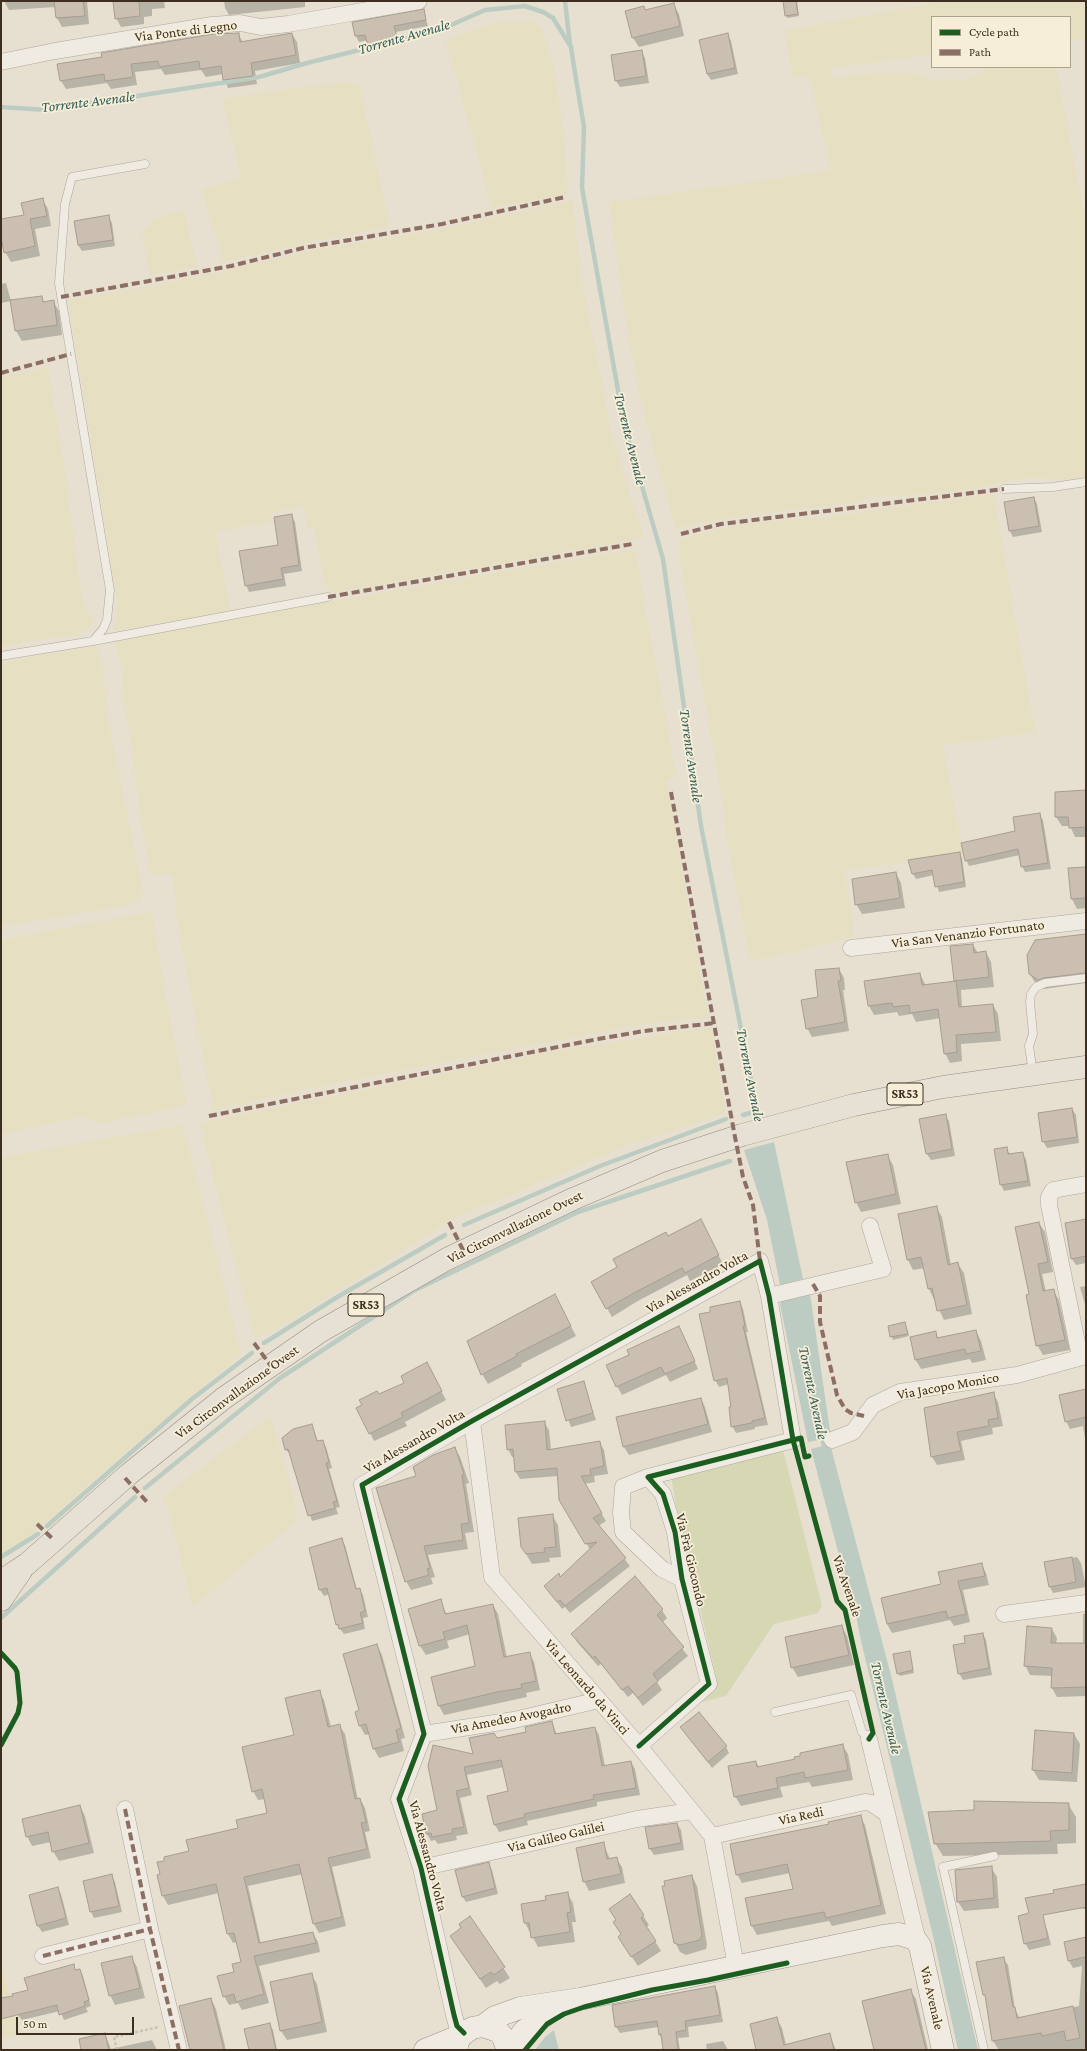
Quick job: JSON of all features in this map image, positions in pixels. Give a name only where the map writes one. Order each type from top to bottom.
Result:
[{"type":"main road","name":"Via Circonvallazione Ovest","points":[[1,1581],[27,1564],[129,1474],[224,1398],[322,1331],[447,1260],[573,1199],[662,1160],[778,1124],[898,1095],[1086,1067]]},
{"type":"main road","name":"Via Circonvallazione Ovest","points":[[1,1600],[27,1564]]},
{"type":"street","name":"Via Ponte di Legno","points":[[1,62],[159,33],[240,23],[261,27],[288,24],[419,1]]},
{"type":"street","name":"Via San Venanzio Fortunato","points":[[851,948],[1086,921]]},
{"type":"street","name":"Via Jacopo Monico","points":[[832,1440],[853,1432],[873,1404],[900,1392],[1017,1374],[1083,1356],[1049,1205],[1049,1197],[1054,1190],[1086,1184]]},
{"type":"street","points":[[775,1294],[883,1270],[870,1226]]},
{"type":"street","name":"Via Alessandro Volta","points":[[466,2031],[421,1868],[399,1799],[424,1734],[362,1485],[472,1421],[760,1261],[775,1294],[792,1440]]},
{"type":"street","name":"Via Leonardo da Vinci","points":[[472,1421],[492,1577],[639,1746],[712,1836],[736,1966]]},
{"type":"street","name":"Via Frà Giocondo","points":[[682,1579],[662,1569],[623,1532],[621,1513],[623,1488],[648,1477],[792,1440]]},
{"type":"street","name":"Via Frà Giocondo","points":[[639,1746],[709,1684],[682,1579],[675,1532],[663,1494],[648,1477]]},
{"type":"street","points":[[1004,1614],[1086,1603]]},
{"type":"street","name":"Via Amedeo Avogadro","points":[[424,1734],[514,1720],[599,1700]]},
{"type":"street","name":"Via Avenale","points":[[869,1739],[943,2050]]},
{"type":"street","name":"Via Redi","points":[[712,1836],[865,1802],[871,1803],[887,1814]]},
{"type":"street","points":[[125,1809],[150,1929],[179,2050]]},
{"type":"street","name":"Via Galileo Galilei","points":[[421,1868],[637,1819],[691,1811]]},
{"type":"street","points":[[43,1956],[150,1929]]},
{"type":"street","points":[[425,2050],[506,2011],[566,2001],[896,1934],[910,1937],[919,1944]]},
{"type":"street","points":[[466,2031],[498,2031],[503,2037],[509,2050],[528,2027],[566,2001]]},
{"type":"lane","points":[[93,641],[103,629],[107,620],[110,590],[59,283],[65,204],[72,178],[145,164]]},
{"type":"lane","points":[[1004,490],[1053,487],[1086,482]]},
{"type":"lane","points":[[1,656],[93,641],[328,597]]},
{"type":"lane","points":[[1033,1074],[1030,1046],[1033,1034],[1034,1011],[1031,994],[1041,984],[1086,978]]},
{"type":"lane","points":[[775,1712],[851,1695],[862,1732],[869,1739]]},
{"type":"lane","points":[[984,2050],[943,1867],[994,1856]]},
{"type":"path","points":[[117,2050],[114,2037],[167,2026]]},
{"type":"shaded area","points":[[943,1],[1086,1],[1086,38],[1071,40],[1071,16],[931,16],[931,54],[831,68],[832,78],[872,73],[913,73],[935,80],[967,79],[985,71],[988,68],[1056,68],[1086,223],[1086,477],[1062,479],[1026,478],[964,490],[902,496],[869,497],[855,503],[745,515],[675,528],[640,399],[627,330],[609,202],[830,170],[810,76],[793,78],[784,31]]},
{"type":"shaded area","points":[[529,20],[536,23],[542,30],[553,61],[566,148],[567,194],[492,208],[446,42],[455,36],[494,23]]},
{"type":"shaded area","points":[[346,82],[359,85],[390,227],[311,242],[223,262],[202,190],[241,176],[222,99],[314,85]]},
{"type":"shaded area","points":[[573,200],[580,270],[612,435],[644,538],[331,593],[324,583],[314,528],[307,528],[303,506],[271,512],[273,522],[217,531],[217,542],[231,611],[114,631],[117,603],[68,300],[167,283],[330,247],[432,231]]},
{"type":"shaded area","points":[[184,210],[197,267],[149,275],[142,233],[152,223],[152,220]]},
{"type":"shaded area","points":[[48,367],[64,463],[82,599],[94,623],[78,636],[44,639],[1,647],[1,377]]},
{"type":"shaded area","points":[[991,494],[994,495],[1035,732],[943,745],[964,855],[844,870],[854,925],[853,937],[768,958],[750,960],[729,853],[718,776],[680,564],[680,539],[738,525],[826,517]]},
{"type":"shaded area","points":[[636,549],[676,777],[667,781],[708,1018],[691,1018],[627,1027],[311,1088],[213,1110],[177,922],[173,874],[150,874],[138,801],[132,747],[125,712],[121,666],[115,640]]},
{"type":"shaded area","points":[[95,646],[102,661],[108,718],[143,891],[138,901],[125,906],[1,926],[1,662]]},
{"type":"shaded area","points":[[152,911],[166,996],[187,1105],[103,1123],[77,1117],[1,1135],[1,940]]},
{"type":"shaded area","points":[[712,1027],[725,1113],[620,1148],[489,1204],[452,1218],[430,1234],[267,1335],[260,1337],[256,1336],[253,1331],[199,1123],[549,1052]]},
{"type":"shaded area","points":[[183,1125],[241,1354],[41,1526],[1,1558],[1,1157]]},
{"type":"shaded area","points":[[271,1416],[295,1502],[297,1521],[193,1607],[164,1496]]},
{"type":"shaded area","points":[[1,1963],[21,2034],[1,2039]]},
{"type":"green space","points":[[782,1446],[822,1606],[818,1613],[774,1624],[726,1696],[693,1704],[714,1685],[716,1676],[676,1507],[672,1481],[675,1473]]},
{"type":"water","points":[[774,1142],[803,1279],[780,1285],[767,1220],[744,1150]]},
{"type":"water","points":[[810,1293],[831,1438],[808,1442],[780,1304],[781,1301]]},
{"type":"water","points":[[830,1444],[892,1679],[978,2050],[958,2050],[933,1936],[861,1641],[851,1590],[841,1563],[811,1449]]},
{"type":"water","points":[[554,2030],[559,2050],[535,2050],[545,2037]]},
{"type":"building","points":[[54,1],[83,1],[85,16],[56,18]]},
{"type":"building","points":[[113,1],[139,1],[140,16],[115,19]]},
{"type":"building","points":[[783,1],[796,1],[798,14],[785,16]]},
{"type":"building","points":[[674,3],[680,26],[632,38],[625,11],[644,6],[645,10]]},
{"type":"building","points":[[424,9],[426,20],[394,26],[397,37],[368,46],[365,35],[355,36],[352,22]]},
{"type":"building","points":[[239,33],[240,42],[292,33],[296,55],[251,63],[253,76],[223,80],[221,66],[200,69],[199,61],[159,67],[158,61],[131,64],[133,77],[105,81],[104,74],[60,81],[57,64],[102,57],[101,53],[213,34]]},
{"type":"building","points":[[728,33],[735,68],[707,74],[699,40]]},
{"type":"building","points":[[642,50],[646,76],[615,81],[611,55]]},
{"type":"building","points":[[43,198],[47,216],[30,219],[35,246],[4,253],[1,237],[1,219],[24,215],[21,203]]},
{"type":"building","points":[[109,215],[113,240],[78,245],[74,221]]},
{"type":"building","points":[[42,296],[43,302],[54,300],[57,325],[15,331],[10,300]]},
{"type":"building","points":[[1034,497],[1039,526],[1009,531],[1004,502]]},
{"type":"building","points":[[292,514],[299,565],[281,568],[283,579],[245,586],[239,551],[278,545],[274,517]]},
{"type":"building","points":[[1086,790],[1086,827],[1069,828],[1068,817],[1055,817],[1055,792]]},
{"type":"building","points":[[1040,813],[1048,863],[1021,867],[1018,849],[965,861],[961,843],[1015,831],[1013,817]]},
{"type":"building","points":[[960,852],[964,882],[935,887],[932,870],[912,874],[908,860]]},
{"type":"building","points":[[1086,867],[1086,898],[1071,899],[1068,868]]},
{"type":"building","points":[[896,872],[900,898],[855,905],[852,879]]},
{"type":"building","points":[[1086,934],[1086,973],[1038,980],[1029,974],[1027,955],[1035,940]]},
{"type":"building","points":[[973,944],[974,953],[986,951],[989,977],[954,981],[950,946]]},
{"type":"building","points":[[839,968],[841,981],[838,981],[845,1022],[806,1029],[801,1000],[818,997],[815,970]]},
{"type":"building","points":[[920,973],[922,985],[956,981],[959,1007],[993,1004],[996,1032],[956,1035],[957,1052],[944,1054],[938,1009],[910,1013],[909,1005],[893,1007],[892,1003],[868,1006],[864,981]]},
{"type":"building","points":[[1072,1108],[1077,1137],[1042,1142],[1038,1113]]},
{"type":"building","points":[[946,1114],[952,1149],[926,1154],[919,1119]]},
{"type":"building","points":[[1007,1147],[1008,1154],[1023,1152],[1028,1181],[1000,1185],[994,1149]]},
{"type":"building","points":[[888,1154],[896,1194],[855,1203],[846,1162]]},
{"type":"building","points":[[937,1206],[948,1265],[958,1262],[967,1305],[937,1311],[932,1288],[928,1289],[921,1257],[907,1260],[898,1214]]},
{"type":"building","points":[[701,1219],[719,1255],[685,1273],[682,1268],[606,1309],[591,1282],[617,1267],[613,1259],[666,1232],[668,1236]]},
{"type":"building","points":[[1086,1219],[1086,1256],[1071,1259],[1065,1223]]},
{"type":"building","points":[[1039,1222],[1048,1262],[1038,1264],[1043,1291],[1054,1289],[1065,1340],[1036,1346],[1026,1295],[1029,1294],[1015,1227]]},
{"type":"building","points":[[555,1294],[571,1326],[516,1354],[517,1356],[481,1375],[467,1341]]},
{"type":"building","points":[[740,1301],[745,1326],[743,1326],[765,1418],[752,1421],[752,1423],[731,1427],[729,1407],[731,1407],[727,1378],[714,1381],[699,1314],[710,1312],[710,1307]]},
{"type":"building","points":[[905,1322],[908,1334],[890,1337],[888,1326]]},
{"type":"building","points":[[679,1326],[695,1361],[665,1374],[661,1367],[616,1387],[606,1365],[629,1355],[627,1350]]},
{"type":"building","points":[[976,1330],[981,1351],[966,1354],[965,1349],[915,1360],[910,1337],[936,1331],[937,1338]]},
{"type":"building","points":[[427,1362],[442,1391],[401,1413],[403,1417],[369,1434],[356,1408],[362,1405],[359,1400],[377,1391],[379,1394],[404,1383],[401,1376]]},
{"type":"building","points":[[584,1381],[593,1413],[566,1421],[557,1389]]},
{"type":"building","points":[[1086,1389],[1086,1417],[1065,1422],[1059,1395]]},
{"type":"building","points":[[994,1392],[998,1418],[988,1420],[989,1426],[957,1432],[961,1451],[931,1457],[924,1408]]},
{"type":"building","points":[[701,1398],[708,1424],[623,1447],[616,1417]]},
{"type":"building","points":[[545,1421],[547,1450],[600,1441],[604,1466],[590,1469],[591,1475],[581,1476],[602,1513],[593,1518],[626,1558],[565,1606],[560,1600],[557,1602],[544,1586],[559,1573],[560,1577],[597,1542],[585,1544],[559,1500],[557,1468],[515,1472],[513,1449],[507,1450],[505,1425]]},
{"type":"building","points":[[312,1424],[317,1441],[323,1440],[329,1462],[326,1463],[337,1501],[333,1502],[335,1508],[308,1516],[288,1449],[285,1450],[282,1438],[293,1429]]},
{"type":"building","points":[[455,1447],[464,1474],[462,1475],[469,1523],[461,1524],[463,1540],[424,1546],[430,1568],[427,1569],[429,1575],[405,1582],[376,1488],[416,1476],[413,1467],[433,1455]]},
{"type":"building","points":[[553,1514],[556,1547],[544,1548],[545,1552],[526,1554],[521,1547],[518,1518]]},
{"type":"building","points":[[342,1538],[356,1589],[360,1588],[365,1611],[360,1613],[363,1623],[339,1629],[338,1624],[336,1625],[327,1588],[319,1590],[309,1548]]},
{"type":"building","points":[[1072,1557],[1076,1582],[1049,1587],[1044,1562]]},
{"type":"building","points":[[982,1563],[985,1576],[958,1581],[966,1614],[948,1618],[946,1611],[887,1624],[881,1598],[941,1584],[938,1572]]},
{"type":"building","points":[[635,1576],[663,1609],[657,1615],[684,1647],[653,1674],[658,1681],[638,1698],[628,1686],[622,1690],[595,1656],[593,1658],[571,1634]]},
{"type":"building","points":[[441,1599],[445,1614],[493,1604],[504,1657],[530,1652],[536,1681],[521,1684],[522,1688],[497,1692],[438,1706],[431,1677],[475,1666],[467,1625],[443,1632],[445,1639],[419,1646],[408,1609]]},
{"type":"building","points":[[842,1625],[849,1655],[791,1668],[785,1637]]},
{"type":"building","points":[[1027,1626],[1052,1628],[1051,1643],[1086,1643],[1086,1687],[1051,1688],[1052,1668],[1024,1666]]},
{"type":"building","points":[[983,1633],[989,1668],[958,1674],[953,1645],[965,1643],[964,1636]]},
{"type":"building","points":[[377,1644],[401,1728],[396,1730],[399,1742],[373,1749],[366,1724],[359,1726],[355,1712],[359,1710],[343,1654]]},
{"type":"building","points":[[910,1651],[913,1670],[897,1674],[893,1654]]},
{"type":"building","points":[[320,1690],[328,1727],[340,1724],[355,1799],[360,1798],[366,1822],[361,1823],[367,1849],[328,1858],[342,1917],[313,1924],[299,1864],[244,1877],[259,1943],[313,1932],[316,1943],[254,1956],[264,1994],[236,2002],[234,1994],[223,1997],[217,1976],[234,1972],[232,1964],[241,1962],[234,1933],[227,1934],[216,1884],[162,1896],[157,1875],[160,1874],[157,1862],[164,1861],[164,1857],[189,1851],[186,1840],[238,1828],[236,1820],[267,1813],[262,1789],[252,1792],[242,1747],[294,1735],[285,1698]]},
{"type":"building","points":[[699,1712],[727,1746],[708,1762],[680,1727]]},
{"type":"building","points":[[552,1721],[555,1734],[595,1727],[602,1766],[631,1761],[636,1788],[593,1795],[594,1799],[524,1814],[525,1817],[494,1825],[487,1796],[508,1791],[501,1760],[464,1767],[469,1788],[456,1791],[464,1827],[452,1829],[453,1833],[432,1837],[431,1833],[426,1834],[422,1814],[437,1810],[428,1766],[433,1745],[473,1754],[469,1738],[494,1733],[497,1738],[526,1732],[525,1727]]},
{"type":"building","points":[[1035,1730],[1074,1733],[1072,1773],[1032,1770]]},
{"type":"building","points":[[843,1744],[848,1770],[805,1778],[804,1772],[776,1778],[778,1788],[734,1797],[728,1766],[756,1761],[757,1767],[795,1759],[794,1757],[800,1756],[800,1753]]},
{"type":"building","points":[[974,1801],[1069,1803],[1069,1830],[1050,1831],[1051,1841],[934,1844],[928,1812],[974,1810]]},
{"type":"building","points":[[80,1805],[89,1843],[52,1852],[48,1832],[26,1837],[22,1819]]},
{"type":"building","points":[[861,1815],[881,1905],[826,1918],[824,1912],[751,1926],[745,1898],[793,1889],[787,1864],[736,1875],[730,1844],[829,1824],[828,1822]]},
{"type":"building","points":[[677,1823],[681,1843],[649,1849],[645,1827]]},
{"type":"building","points":[[604,1842],[607,1859],[617,1857],[621,1874],[583,1882],[576,1848]]},
{"type":"building","points":[[489,1862],[495,1888],[462,1897],[455,1870]]},
{"type":"building","points":[[992,1866],[994,1898],[957,1902],[955,1870]]},
{"type":"building","points":[[112,1874],[119,1906],[90,1912],[83,1881]]},
{"type":"building","points":[[692,1875],[702,1935],[700,1940],[680,1945],[674,1943],[662,1886],[665,1886],[664,1881]]},
{"type":"building","points":[[1086,1884],[1086,1907],[1043,1915],[1048,1938],[1024,1944],[1018,1916],[1029,1913],[1025,1898],[1054,1893],[1053,1890]]},
{"type":"building","points":[[58,1887],[66,1918],[37,1926],[29,1895]]},
{"type":"building","points":[[568,1892],[571,1912],[567,1913],[570,1932],[531,1938],[529,1923],[524,1923],[521,1904],[546,1900],[545,1896]]},
{"type":"building","points":[[630,1894],[644,1915],[641,1918],[656,1941],[631,1957],[618,1937],[621,1934],[613,1922],[616,1920],[609,1909]]},
{"type":"building","points":[[470,1916],[505,1967],[494,1975],[491,1972],[480,1979],[450,1936],[461,1928],[459,1924]]},
{"type":"building","points":[[1086,1937],[1086,1957],[1068,1961],[1064,1942]]},
{"type":"building","points":[[132,1956],[140,1988],[109,1996],[101,1963]]},
{"type":"building","points":[[1004,1957],[1013,2007],[1015,2007],[1017,2018],[1073,2006],[1080,2038],[1066,2041],[1064,2031],[1042,2036],[1041,2033],[992,2041],[985,1995],[983,1995],[976,1962]]},
{"type":"building","points":[[74,1964],[75,1970],[80,1969],[89,2000],[84,2002],[85,2006],[59,2015],[57,2005],[1,2019],[1,1998],[13,1996],[12,1994],[28,1990],[24,1978]]},
{"type":"building","points":[[312,1973],[322,2022],[280,2031],[270,1982]]},
{"type":"building","points":[[715,1986],[720,2015],[685,2021],[686,2030],[676,2032],[678,2050],[663,2050],[661,2034],[659,2035],[657,2021],[615,2027],[612,2005]]},
{"type":"building","points":[[911,1989],[926,2050],[874,2050],[862,2001]]},
{"type":"building","points":[[211,1998],[224,2050],[190,2050],[179,2006]]},
{"type":"building","points":[[777,2017],[784,2045],[830,2033],[834,2050],[756,2050],[750,2024]]},
{"type":"building","points":[[270,2023],[276,2050],[249,2050],[244,2029]]},
{"type":"building","points":[[105,2033],[109,2050],[81,2050],[79,2039]]},
{"type":"waterway","points":[[565,1],[570,45]]},
{"type":"waterway","name":"Torrente Avenale","points":[[1,107],[47,110],[259,77],[307,63],[440,30],[485,10],[525,6],[543,12],[553,18],[571,47],[584,127],[582,188],[624,424],[663,559],[701,826],[760,1125]]},
{"type":"waterway","points":[[743,1115],[757,1111]]},
{"type":"waterway","points":[[464,1225],[600,1166],[726,1119]]},
{"type":"waterway","points":[[145,1488],[280,1378],[413,1291],[578,1212],[730,1161]]},
{"type":"waterway","points":[[264,1343],[339,1296],[445,1235]]},
{"type":"waterway","points":[[47,1526],[192,1399],[252,1353]]},
{"type":"waterway","name":"Torrente Avenale","points":[[821,1434],[825,1450]]},
{"type":"waterway","points":[[1,1618],[135,1497]]},
{"type":"waterway","points":[[1,1557],[38,1534]]},
{"type":"marked path","points":[[61,297],[231,266],[303,248],[442,224],[565,197]]},
{"type":"marked path","points":[[1,373],[71,354]]},
{"type":"marked path","points":[[681,534],[721,524],[1004,489]]},
{"type":"marked path","points":[[328,597],[632,544]]},
{"type":"marked path","points":[[671,792],[735,1137],[743,1177],[753,1205],[760,1261]]},
{"type":"marked path","points":[[209,1116],[598,1039],[644,1031],[715,1023]]},
{"type":"marked path","points":[[449,1222],[464,1252]]},
{"type":"marked path","points":[[813,1284],[820,1296],[820,1322],[837,1395],[845,1409],[851,1413],[864,1416]]},
{"type":"marked path","points":[[254,1343],[271,1366]]},
{"type":"marked path","points":[[125,1478],[147,1502]]},
{"type":"marked path","points":[[37,1524],[53,1539]]},
{"type":"marked path","points":[[125,1809],[150,1929],[179,2050]]},
{"type":"marked path","points":[[43,1956],[150,1929]]},
{"type":"cycle path","points":[[464,2033],[457,2026],[421,1868],[399,1799],[424,1734],[362,1485],[472,1421],[760,1261],[769,1296],[793,1440],[837,1601],[845,1610],[873,1733],[869,1739]]},
{"type":"cycle path","points":[[639,1746],[709,1684],[682,1579],[675,1532],[663,1494],[648,1477],[801,1438],[805,1457],[809,1456]]},
{"type":"cycle path","points":[[1,1653],[17,1672],[20,1703],[18,1713],[1,1745]]},
{"type":"cycle path","points":[[525,2050],[547,2024],[564,2014],[584,2007],[652,1990],[787,1963]]}]
